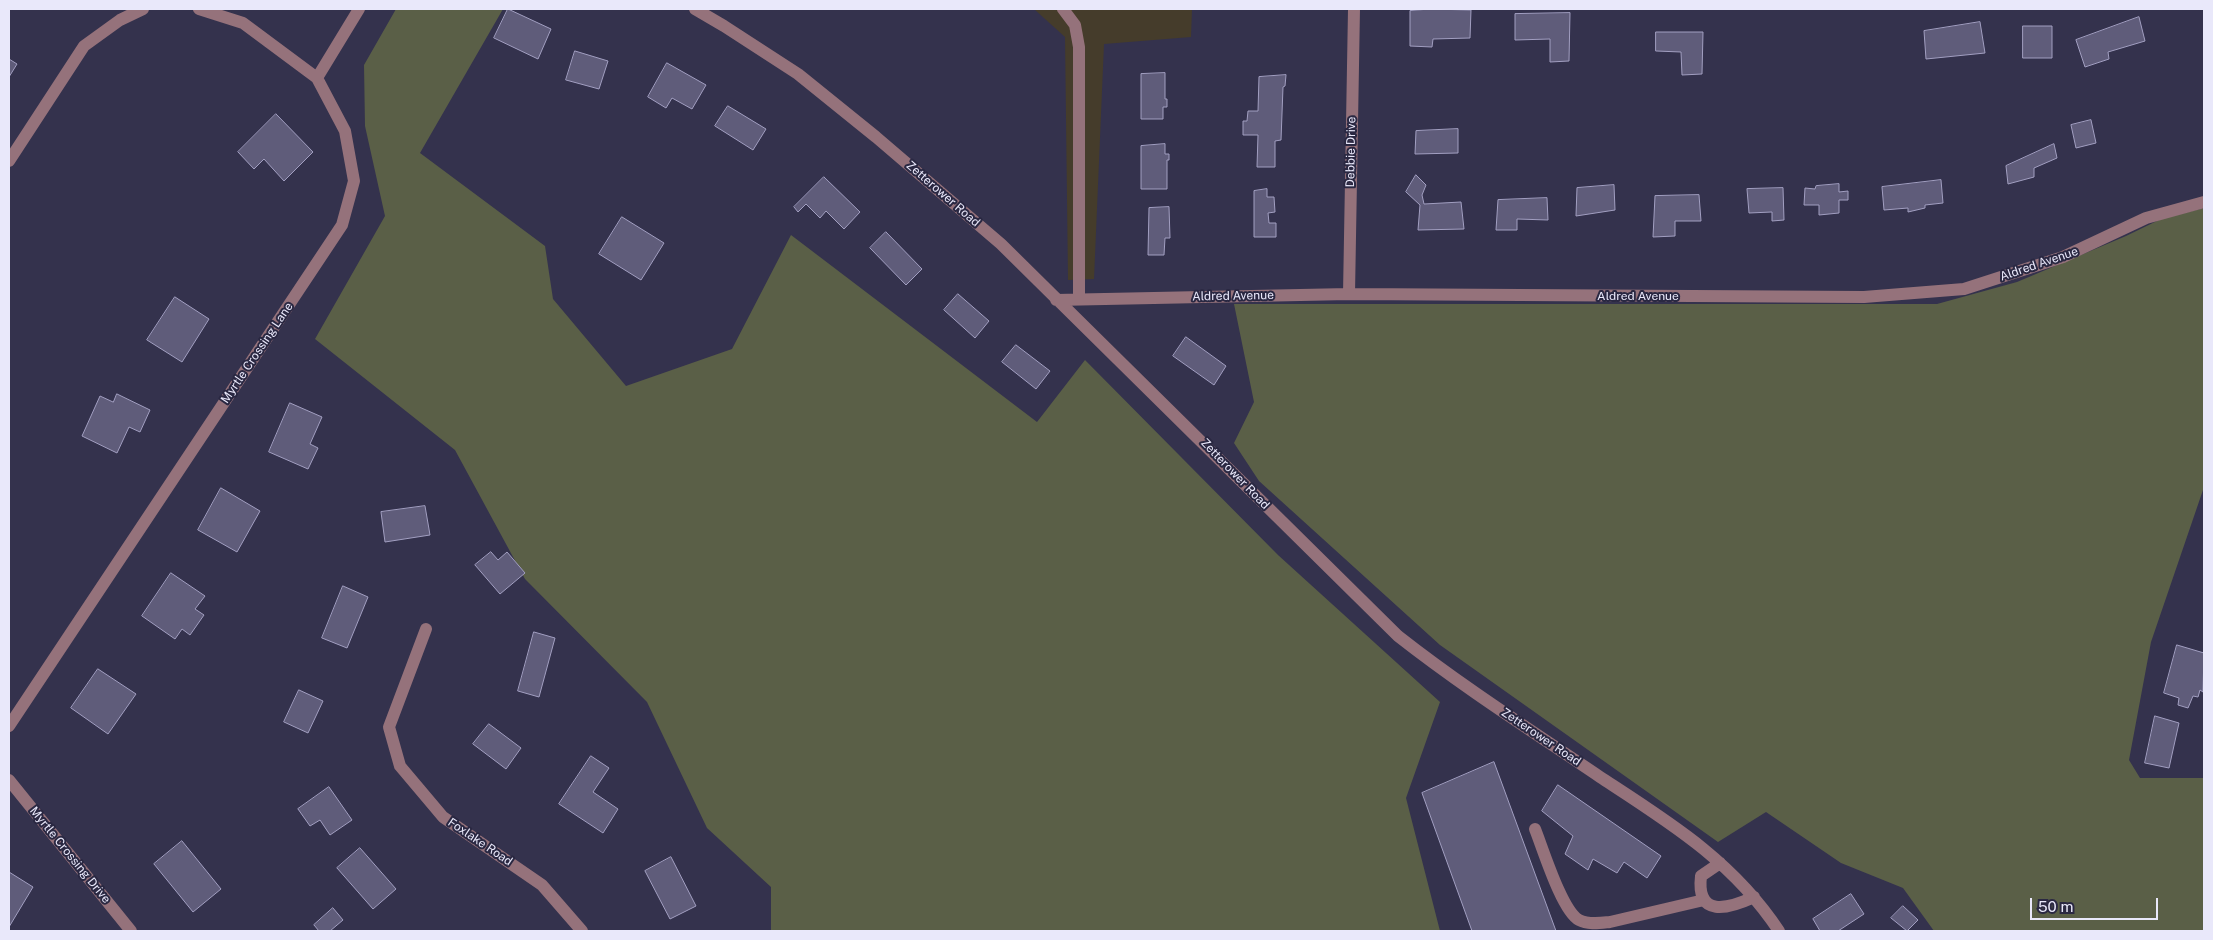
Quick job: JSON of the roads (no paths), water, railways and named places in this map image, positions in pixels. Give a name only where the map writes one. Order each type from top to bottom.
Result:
[{"type":"street","points":[[9,161],[84,46],[120,20],[143,9]]},
{"type":"street","name":"Myrtle Crossing Lane","points":[[9,726],[342,225],[354,181],[345,131],[317,78],[243,23],[199,9]]},
{"type":"street","points":[[317,78],[359,9]]},
{"type":"street","name":"Zetterower Road","points":[[695,9],[798,74],[869,131],[1001,244],[1056,300],[1200,438],[1398,636],[1444,673],[1689,836],[1720,863],[1754,897],[1779,931]]},
{"type":"street","points":[[1063,9],[1075,25],[1079,47],[1080,299]]},
{"type":"street","name":"Debbie Drive","points":[[1349,294],[1354,9]]},
{"type":"street","name":"Aldred Avenue","points":[[1056,300],[1349,294],[1864,297],[1964,289],[2063,257],[2146,218],[2204,202]]},
{"type":"street","name":"Foxlake Road","points":[[426,629],[389,727],[400,766],[443,817],[542,885],[582,931]]},
{"type":"street","name":"Myrtle Crossing Drive","points":[[9,780],[131,931]]},
{"type":"street","points":[[1535,829],[1562,899],[1578,920],[1595,924],[1610,922],[1704,900]]},
{"type":"street","points":[[1720,863],[1701,876],[1699,888],[1704,900],[1712,906],[1722,909],[1754,897]]}]
